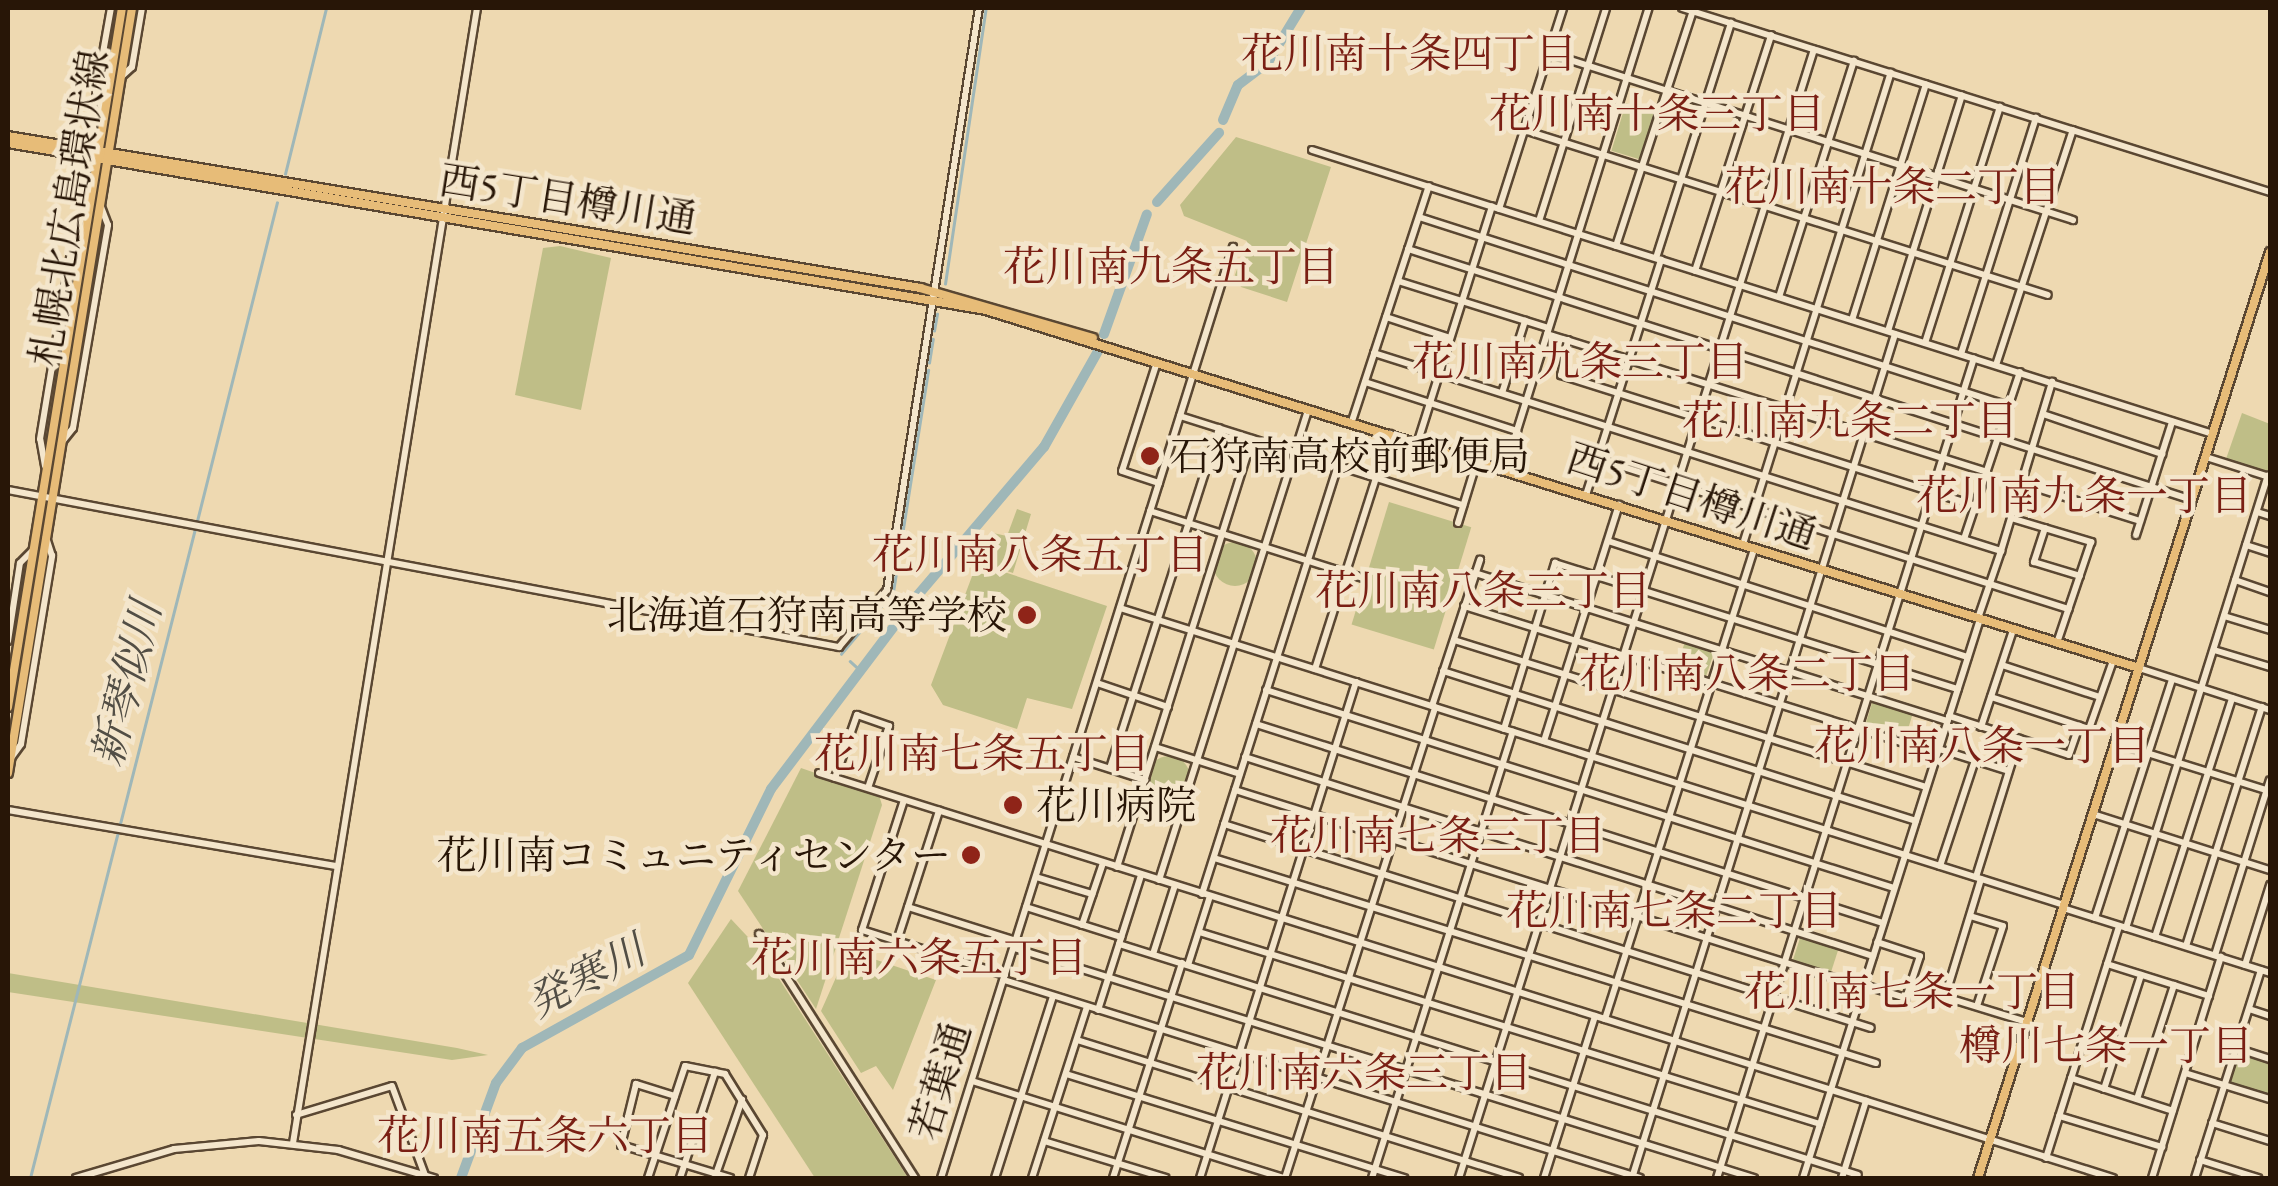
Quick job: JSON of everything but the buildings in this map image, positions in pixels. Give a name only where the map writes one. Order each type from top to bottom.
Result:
[{"type":"main road","name":"札幌北広島環状線","points":[[8,708],[34,549],[61,443],[100,203],[104,116],[122,8]]},
{"type":"main road","name":"札幌北広島環状線","points":[[8,773],[46,536],[46,472],[84,238],[132,8]]},
{"type":"main road","name":"西5丁目樽川通","points":[[8,140],[935,296],[1112,346],[2138,668]]},
{"type":"main road","points":[[1978,1178],[2270,252]]},
{"type":"street","points":[[104,116],[96,92],[111,8]]},
{"type":"street","points":[[120,78],[132,66],[142,8]]},
{"type":"street","points":[[292,1143],[477,8]]},
{"type":"street","points":[[8,490],[839,647],[887,590],[979,8]]},
{"type":"street","points":[[1418,441],[1472,269],[1524,130],[1562,8]]},
{"type":"street","points":[[1538,221],[1606,8]]},
{"type":"street","points":[[1505,469],[1649,8]]},
{"type":"street","points":[[1682,8],[1707,11],[1731,23],[2270,192]]},
{"type":"street","points":[[1616,246],[1693,11]]},
{"type":"street","points":[[1586,495],[1731,23]]},
{"type":"street","points":[[1695,270],[1770,35]]},
{"type":"street","points":[[1459,1178],[1814,49]]},
{"type":"street","points":[[1548,53],[2073,220]]},
{"type":"street","points":[[1780,297],[1854,62]]},
{"type":"street","points":[[1743,544],[1891,73]]},
{"type":"street","points":[[1852,320],[1926,84]]},
{"type":"street","points":[[904,800],[862,930],[1053,996],[1635,1178],[1652,1110],[1886,367],[1913,253],[1962,95]]},
{"type":"street","points":[[1925,343],[2000,107]]},
{"type":"street","points":[[1962,354],[2036,118]]},
{"type":"street","points":[[1524,130],[2048,295]]},
{"type":"street","points":[[1996,365],[2073,130]]},
{"type":"street","points":[[1312,150],[2213,434]]},
{"type":"street","points":[[1352,421],[1429,186]]},
{"type":"street","points":[[1418,217],[2009,406]]},
{"type":"street","name":"若葉通","points":[[941,1178],[1233,247]]},
{"type":"street","points":[[1408,249],[2192,500]]},
{"type":"street","points":[[1398,282],[1525,321],[1629,360],[1988,472]]},
{"type":"street","points":[[1386,316],[1450,338]]},
{"type":"street","points":[[1502,393],[1525,321]]},
{"type":"street","points":[[1568,340],[1561,375],[1976,506]]},
{"type":"street","points":[[1374,353],[2001,552]]},
{"type":"street","points":[[1514,357],[1537,365]]},
{"type":"street","points":[[1717,1178],[1974,358]]},
{"type":"street","points":[[1157,360],[1122,471],[1159,484]]},
{"type":"street","points":[[1964,539],[2020,372]]},
{"type":"street","points":[[1365,382],[1517,430]]},
{"type":"street","points":[[1803,1178],[2052,382]]},
{"type":"street","points":[[1159,880],[1309,408]]},
{"type":"street","points":[[2042,414],[2162,454]]},
{"type":"street","points":[[1180,416],[1464,505]]},
{"type":"street","points":[[2136,535],[2172,422]]},
{"type":"street","points":[[1110,768],[1219,428]]},
{"type":"street","points":[[1315,669],[1390,433]]},
{"type":"street","points":[[1117,867],[1252,438]]},
{"type":"street","points":[[2046,1158],[2107,964],[2156,834],[2269,477],[2206,457]]},
{"type":"street","points":[[1598,459],[2069,608]]},
{"type":"street","points":[[1458,523],[1477,460]]},
{"type":"street","points":[[1113,1178],[1171,996],[1198,932],[1224,824],[1338,465]]},
{"type":"street","points":[[2021,483],[2140,521]]},
{"type":"street","points":[[1544,741],[1620,506]]},
{"type":"street","points":[[1150,511],[1362,578]]},
{"type":"street","points":[[2256,512],[2270,516]]},
{"type":"street","points":[[2011,518],[2091,542],[2057,643]]},
{"type":"street","points":[[2045,528],[2034,562],[2080,576]]},
{"type":"street","points":[[1608,541],[1968,658]]},
{"type":"street","points":[[2246,545],[2270,553]]},
{"type":"street","points":[[1605,1020],[1754,548]]},
{"type":"street","points":[[8,640],[20,564],[34,549]]},
{"type":"street","points":[[972,1081],[1284,1178],[1480,560]]},
{"type":"street","points":[[1504,729],[1555,564],[1958,689]]},
{"type":"street","points":[[1475,574],[2069,755],[2079,726]]},
{"type":"street","points":[[2235,580],[2270,592]]},
{"type":"street","points":[[1464,606],[1858,729],[2009,771]]},
{"type":"street","points":[[1120,608],[2270,972]]},
{"type":"street","points":[[2224,616],[2270,630]]},
{"type":"street","points":[[1982,726],[2014,630]]},
{"type":"street","points":[[1454,640],[1926,787]]},
{"type":"street","points":[[2214,650],[2270,667]]},
{"type":"street","points":[[1992,696],[2089,729],[2112,660]]},
{"type":"street","points":[[2002,665],[2100,697]]},
{"type":"street","points":[[2138,668],[2266,708],[2238,781],[2186,946]]},
{"type":"street","points":[[1443,671],[1916,820]]},
{"type":"street","points":[[2095,918],[2172,679]]},
{"type":"street","points":[[1200,1178],[1356,682]]},
{"type":"street","points":[[1096,683],[1168,707]]},
{"type":"street","points":[[1266,690],[1894,888]]},
{"type":"street","points":[[2156,937],[2232,698]]},
{"type":"street","points":[[835,778],[857,715],[890,726],[868,788]]},
{"type":"street","points":[[1256,724],[1883,923]]},
{"type":"street","points":[[1372,1178],[1513,732]]},
{"type":"street","points":[[2020,739],[1945,997],[2028,1022]]},
{"type":"street","points":[[2115,744],[2269,791]]},
{"type":"street","points":[[1155,747],[1240,774]]},
{"type":"street","points":[[1245,756],[1873,956]]},
{"type":"street","points":[[1074,757],[1145,780]]},
{"type":"street","points":[[1940,866],[1975,760]]},
{"type":"street","points":[[819,773],[2113,1178]]},
{"type":"street","points":[[2152,1178],[2270,780]]},
{"type":"street","points":[[1235,790],[1906,998],[1920,956],[1877,942]]},
{"type":"street","points":[[8,810],[337,866]]},
{"type":"street","points":[[897,941],[939,811]]},
{"type":"street","points":[[2093,814],[2270,870]]},
{"type":"street","points":[[1224,824],[1775,994],[1871,1028]]},
{"type":"street","points":[[1214,858],[1876,1064]]},
{"type":"street","points":[[1082,925],[1103,863]]},
{"type":"street","points":[[1098,1010],[1140,874]]},
{"type":"street","points":[[1036,877],[1092,894]]},
{"type":"street","points":[[1153,954],[1175,885]]},
{"type":"street","points":[[2245,965],[2270,885]]},
{"type":"street","points":[[908,907],[1109,977],[1754,1178]]},
{"type":"street","points":[[1026,907],[1153,954],[1574,1084],[1809,1159],[1843,1174],[1858,1175]]},
{"type":"street","points":[[1970,916],[2003,926],[1978,1006]]},
{"type":"street","points":[[1198,932],[1820,1124]]},
{"type":"street","points":[[758,934],[915,1178]]},
{"type":"street","points":[[2107,964],[2209,996]]},
{"type":"street","points":[[2194,1178],[2261,970]]},
{"type":"street","points":[[2104,1089],[2141,975]]},
{"type":"street","points":[[2137,1099],[2174,985]]},
{"type":"street","points":[[995,1178],[1053,996]]},
{"type":"street","points":[[1046,1178],[1033,1176],[1088,1006]]},
{"type":"street","points":[[2248,1009],[2270,1016]]},
{"type":"street","points":[[1544,1178],[1596,1016]]},
{"type":"street","points":[[1076,1040],[1519,1178]]},
{"type":"street","points":[[2236,1048],[2270,1059]]},
{"type":"street","points":[[648,1178],[685,1066],[725,1074],[763,1135],[749,1178]]},
{"type":"street","points":[[680,1178],[715,1072]]},
{"type":"street","points":[[2185,1073],[2270,1099]]},
{"type":"street","points":[[1066,1074],[1404,1178]]},
{"type":"street","points":[[2071,1078],[2173,1111]]},
{"type":"street","points":[[675,1096],[636,1084],[619,1140],[730,1178]]},
{"type":"street","points":[[296,1115],[392,1086],[425,1175]]},
{"type":"street","points":[[716,1176],[742,1100]]},
{"type":"street","points":[[1843,1174],[1866,1101]]},
{"type":"street","points":[[2059,1116],[2162,1147]]},
{"type":"street","points":[[2212,1123],[2270,1141]]},
{"type":"street","points":[[1044,1141],[1166,1178]]},
{"type":"street","points":[[76,1178],[196,1145],[292,1143],[434,1178]]},
{"type":"street","points":[[2200,1160],[2258,1178]]},
{"type":"shaded area","points":[[1626,103],[1655,112],[1640,160],[1611,151]]},
{"type":"shaded area","points":[[1236,137],[1331,167],[1287,302],[1241,287],[1235,275],[1247,241],[1184,216],[1180,205]]},
{"type":"shaded area","points":[[560,246],[611,258],[581,410],[515,395],[543,248]]},
{"type":"shaded area","points":[[2242,413],[2270,424],[2270,472],[2226,459]]},
{"type":"shaded area","points":[[1389,502],[1471,527],[1434,650],[1352,624]]},
{"type":"shaded area","points":[[1017,509],[1031,514],[1013,573],[980,562],[993,533],[1007,536]]},
{"type":"shaded area","points":[[1235,542],[1251,548],[1257,564],[1251,580],[1235,586],[1219,580],[1213,564],[1219,548]]},
{"type":"shaded area","points":[[977,563],[1107,606],[1072,709],[1027,698],[1017,729],[943,705],[931,685]]},
{"type":"shaded area","points":[[1685,642],[1714,652],[1705,679],[1676,668]]},
{"type":"shaded area","points":[[1873,700],[1913,712],[1905,740],[1865,728]]},
{"type":"shaded area","points":[[1169,756],[1184,762],[1190,777],[1184,792],[1169,798],[1154,792],[1148,777],[1154,762]]},
{"type":"shaded area","points":[[801,768],[879,795],[882,805],[816,1009],[738,891]]},
{"type":"shaded area","points":[[731,919],[761,951],[908,1178],[815,1178],[688,983]]},
{"type":"shaded area","points":[[1801,935],[1839,947],[1831,973],[1793,961]]},
{"type":"shaded area","points":[[859,954],[936,980],[893,1090],[876,1066],[861,1073],[821,1011],[842,964]]},
{"type":"shaded area","points":[[8,973],[488,1055],[452,1060],[8,992]]},
{"type":"shaded area","points":[[2239,1054],[2270,1062],[2270,1095],[2231,1082]]},
{"type":"waterway","name":"新琴似川","points":[[285,174],[326,8]]},
{"type":"waterway","points":[[945,284],[986,8]]},
{"type":"waterway","name":"発寒川","points":[[1223,120],[1238,85],[1268,62],[1301,8]]},
{"type":"waterway","name":"発寒川","points":[[1157,202],[1219,133]]},
{"type":"waterway","name":"新琴似川","points":[[197,521],[277,203]]},
{"type":"waterway","name":"発寒川","points":[[1104,334],[1147,214]]},
{"type":"waterway","points":[[934,331],[937,314]]},
{"type":"waterway","points":[[929,363],[933,339]]},
{"type":"waterway","name":"発寒川","points":[[461,1178],[496,1083],[522,1048],[689,955],[771,789],[917,596],[1044,447],[1098,351]]},
{"type":"waterway","points":[[899,554],[928,370]]},
{"type":"waterway","name":"新琴似川","points":[[30,1178],[195,529]]},
{"type":"waterway","points":[[841,654],[893,592],[898,561]]},
{"type":"waterway","points":[[850,661],[859,669]]},
{"type":"place","name":"石狩南高校前郵便局","points":[[1150,456]]},
{"type":"place","name":"北海道石狩南高等学校","points":[[1027,615]]},
{"type":"place","name":"花川病院","points":[[1013,805]]},
{"type":"place","name":"花川南コミュニティセンター","points":[[971,855]]},
{"type":"district","name":"花川南十条四丁目","points":[[1409,54]]},
{"type":"district","name":"花川南十条三丁目","points":[[1657,114]]},
{"type":"district","name":"花川南十条二丁目","points":[[1893,187]]},
{"type":"district","name":"花川南九条五丁目","points":[[1171,267]]},
{"type":"district","name":"花川南九条三丁目","points":[[1580,362]]},
{"type":"district","name":"花川南九条二丁目","points":[[1850,421]]},
{"type":"district","name":"花川南九条一丁目","points":[[2084,496]]},
{"type":"district","name":"花川南八条五丁目","points":[[1040,555]]},
{"type":"district","name":"花川南八条三丁目","points":[[1483,591]]},
{"type":"district","name":"花川南八条二丁目","points":[[1747,674]]},
{"type":"district","name":"花川南八条一丁目","points":[[1982,746]]},
{"type":"district","name":"花川南七条五丁目","points":[[982,754]]},
{"type":"district","name":"花川南七条三丁目","points":[[1438,836]]},
{"type":"district","name":"花川南七条二丁目","points":[[1674,911]]},
{"type":"district","name":"花川南六条五丁目","points":[[919,958]]},
{"type":"district","name":"花川南七条一丁目","points":[[1912,992]]},
{"type":"district","name":"樽川七条一丁目","points":[[2106,1046]]},
{"type":"district","name":"花川南六条三丁目","points":[[1364,1073]]},
{"type":"district","name":"花川南五条六丁目","points":[[545,1136]]}]
